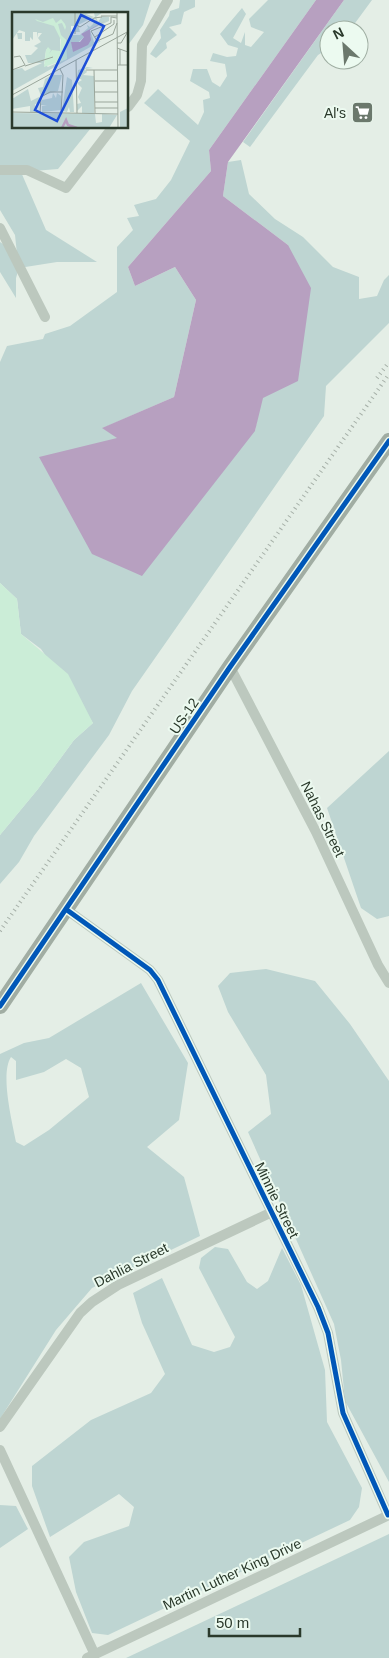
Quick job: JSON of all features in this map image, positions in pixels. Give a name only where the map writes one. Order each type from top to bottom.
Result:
[{"type":"main road","name":"US-12","points":[[0,1006],[230,668],[389,441]]},
{"type":"street","points":[[129,107],[137,95],[141,81],[142,45],[168,0]]},
{"type":"street","points":[[0,170],[27,170],[66,188],[111,129]]},
{"type":"street","points":[[0,228],[45,317]]},
{"type":"street","name":"Nahas Street","points":[[230,668],[316,832],[378,965],[389,983]]},
{"type":"street","name":"Minnie Street","points":[[67,910],[150,970],[158,980],[270,1213],[318,1307],[328,1333],[343,1413],[388,1515]]},
{"type":"street","name":"Dahlia Street","points":[[0,1427],[80,1313],[92,1302],[118,1285],[270,1213]]},
{"type":"street","points":[[0,1450],[91,1656]]},
{"type":"street","name":"Martin Luther King Drive","points":[[91,1656],[388,1515]]},
{"type":"shaded area","points":[[0,0],[151,0],[143,25],[129,44],[129,12],[12,12],[12,129],[90,129],[58,169],[21,172],[46,230],[97,262],[57,262],[19,268],[16,278],[16,298],[0,272],[0,242],[17,254],[15,235],[0,210]]},
{"type":"shaded area","points":[[180,0],[195,0],[195,7],[184,12],[181,24],[169,27],[177,35],[166,43],[167,48],[156,58],[150,54],[161,38],[160,30],[170,11],[179,8]]},
{"type":"shaded area","points":[[268,0],[316,0],[209,150],[211,171],[128,267],[135,286],[175,267],[196,300],[174,397],[103,428],[118,438],[255,431],[288,245],[223,196],[228,162],[241,160],[249,194],[275,219],[303,237],[333,267],[359,277],[359,299],[377,296],[384,280],[389,275],[389,323],[326,386],[324,416],[132,691],[109,735],[34,836],[19,862],[0,884],[0,835],[38,789],[74,740],[93,723],[41,649],[21,634],[17,599],[0,583],[0,362],[7,346],[43,339],[45,334],[70,326],[117,292],[117,247],[133,230],[127,218],[139,216],[134,205],[156,199],[171,180],[190,141],[144,103],[158,89],[198,125],[204,112],[203,100],[210,98],[209,92],[190,81],[193,69],[207,69],[212,82],[220,87],[227,76],[225,64],[210,61],[213,53],[227,57],[236,56],[238,48],[228,45],[220,34],[242,8],[246,14],[233,38],[241,43],[245,32],[245,45],[251,47],[264,32],[251,27],[249,19]]},
{"type":"shaded area","points":[[316,0],[344,0],[330,20],[319,20],[319,35],[228,162],[223,196],[288,245],[311,288],[298,381],[263,398],[255,431],[142,576],[92,554],[39,457],[117,438],[102,428],[174,397],[196,300],[175,267],[135,286],[128,267],[211,171],[209,150]]},
{"type":"shaded area","points":[[344,0],[372,0],[357,20],[330,20]]},
{"type":"shaded area","points":[[319,35],[319,54],[250,147],[243,142]]},
{"type":"shaded area","points":[[389,751],[389,916],[377,919],[361,908],[327,808]]},
{"type":"shaded area","points":[[266,969],[315,981],[350,1024],[389,1081],[389,1482],[345,1401],[341,1360],[334,1324],[248,1132],[271,1114],[266,1075],[228,1012],[218,986],[230,973]]},
{"type":"shaded area","points":[[141,983],[188,1063],[179,1120],[147,1147],[184,1177],[200,1236],[92,1288],[56,1330],[0,1419],[0,1054],[24,1043],[49,1038]],"holes":[[[11,1057],[16,1061],[16,1080],[44,1072],[66,1059],[81,1068],[89,1097],[49,1130],[24,1146],[16,1142],[7,1086],[8,1065]]]},
{"type":"shaded area","points":[[215,1247],[228,1249],[247,1282],[257,1289],[268,1281],[282,1248],[301,1285],[325,1370],[327,1422],[362,1488],[359,1507],[350,1520],[108,1635],[92,1633],[76,1592],[69,1557],[84,1542],[129,1526],[134,1507],[119,1494],[50,1537],[32,1486],[32,1466],[91,1420],[151,1393],[165,1374],[142,1323],[133,1293],[162,1278],[192,1345],[214,1352],[230,1347],[235,1337],[199,1268],[201,1258]]},
{"type":"shaded area","points":[[0,1505],[16,1506],[28,1529],[0,1548]]},
{"type":"shaded area","points":[[389,1534],[389,1658],[126,1658]]},
{"type":"sand","points":[[0,583],[17,599],[21,634],[68,674],[93,723],[74,740],[38,789],[0,835]]},
{"type":"railway","points":[[377,378],[389,362]]},
{"type":"railway","points":[[0,931],[389,374]]},
{"type":"cycle path","points":[[0,1006],[230,667],[389,441]]},
{"type":"cycle path","points":[[67,910],[150,970],[158,980],[318,1307],[328,1333],[343,1413],[388,1515]]},
{"type":"place","name":"Al's","points":[[362,113]]}]
